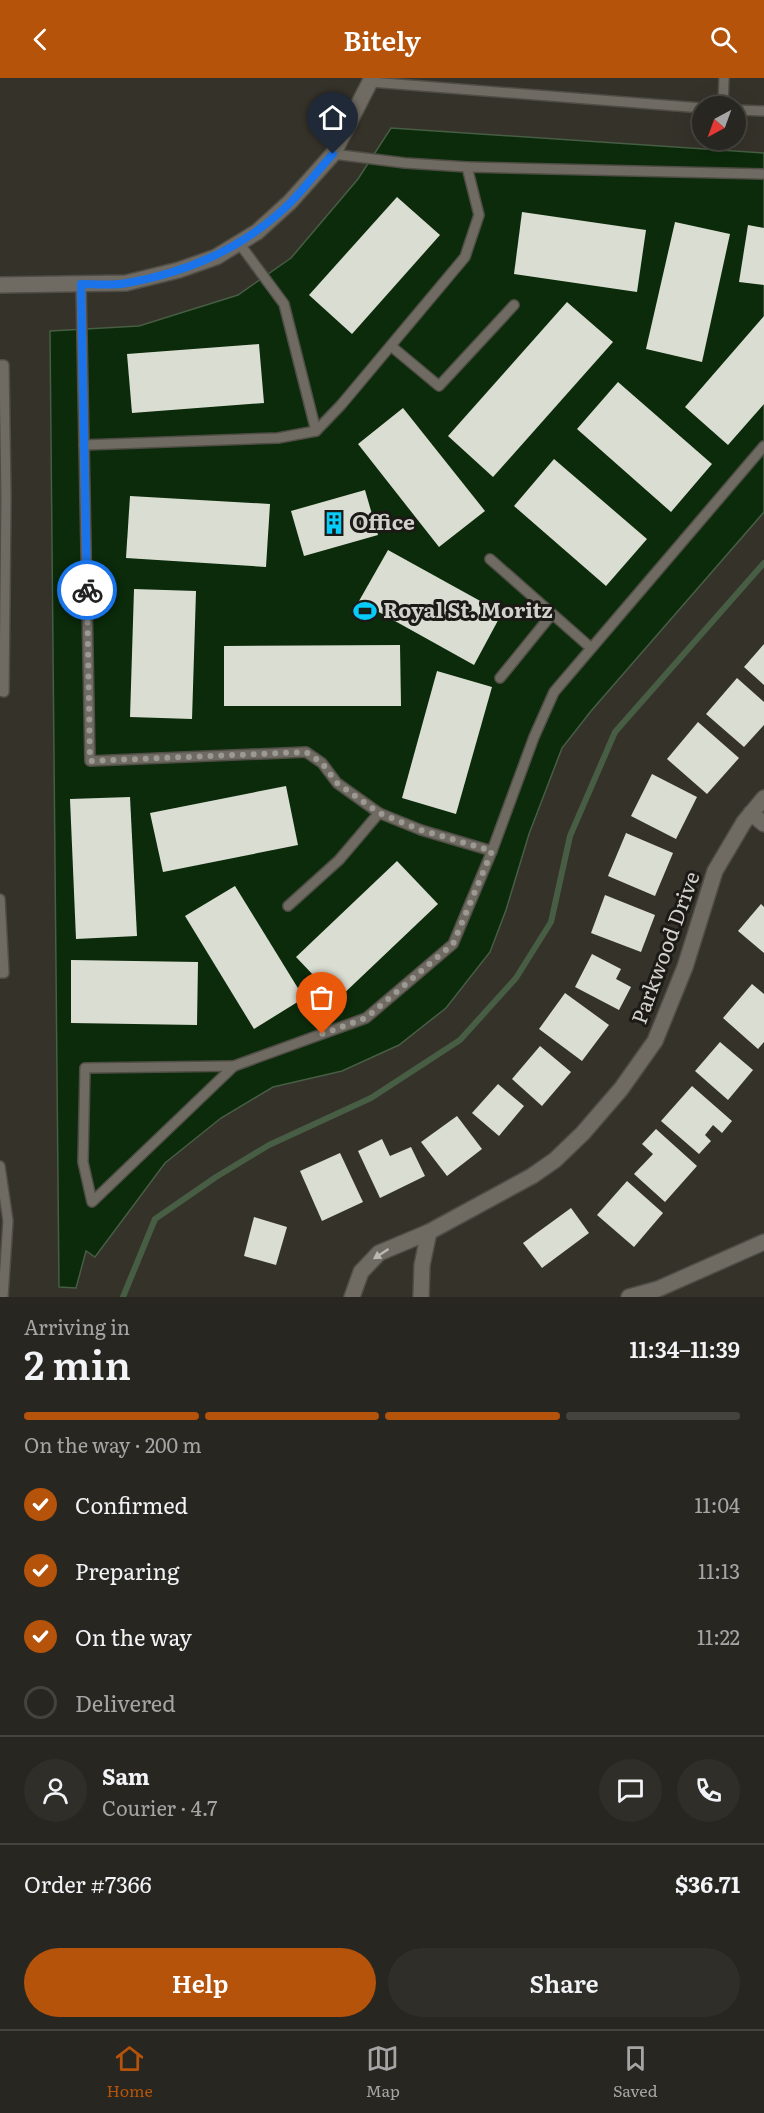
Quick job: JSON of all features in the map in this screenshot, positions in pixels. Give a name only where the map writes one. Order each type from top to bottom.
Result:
[{"type":"street","points":[[0,285],[126,284],[179,270],[216,257],[257,232],[290,202],[333,154],[371,80]]},
{"type":"street","name":"Parkwood Drive","points":[[352,1297],[361,1272],[379,1253],[429,1232],[532,1176],[555,1160],[583,1133],[621,1089],[655,1041],[685,967],[715,871],[744,822],[764,798]]},
{"type":"street","points":[[751,813],[764,824]]},
{"type":"street","points":[[421,1297],[423,1265],[429,1232]]},
{"type":"street","points":[[629,1297],[658,1289],[764,1242]]},
{"type":"lane","points":[[472,90],[474,78]]},
{"type":"lane","points":[[723,96],[724,78]]},
{"type":"lane","points":[[371,80],[692,107]]},
{"type":"lane","points":[[746,110],[764,111]]},
{"type":"lane","points":[[333,154],[405,163],[467,167],[764,174]]},
{"type":"lane","points":[[84,445],[278,438],[316,431],[341,405],[465,257],[479,215],[467,167]]},
{"type":"lane","points":[[239,243],[284,304],[316,431]]},
{"type":"lane","points":[[81,284],[90,761],[306,752],[322,763],[337,783],[379,813],[421,830],[492,851]]},
{"type":"lane","points":[[391,346],[439,386],[514,305]]},
{"type":"lane","points":[[0,365],[4,365],[6,498],[4,692],[0,692]]},
{"type":"lane","points":[[234,1066],[92,1202],[83,1162],[86,1068],[234,1066],[366,1018],[453,944],[492,851],[534,737],[555,692],[764,446]]},
{"type":"lane","points":[[490,559],[591,648]]},
{"type":"lane","points":[[500,678],[552,614]]},
{"type":"lane","points":[[288,906],[339,860],[379,813]]},
{"type":"lane","points":[[0,899],[4,973],[0,973]]},
{"type":"lane","points":[[0,1166],[8,1221],[3,1297]]},
{"type":"shaded area","name":"Royal St. Moritz","points":[[391,128],[692,148],[692,150],[764,153],[764,512],[591,711],[562,748],[529,834],[506,910],[490,952],[446,1008],[399,1045],[342,1071],[273,1087],[221,1118],[165,1163],[95,1257],[86,1251],[76,1288],[59,1287],[50,331],[139,326],[238,295],[291,258],[358,179]]},
{"type":"building","points":[[397,197],[440,235],[352,334],[309,295]]},
{"type":"building","points":[[522,212],[646,230],[637,292],[514,274]]},
{"type":"building","points":[[675,222],[730,234],[702,362],[646,349]]},
{"type":"building","points":[[748,225],[764,228],[764,285],[739,282]]},
{"type":"building","points":[[567,302],[613,342],[493,477],[448,436]]},
{"type":"building","points":[[764,316],[764,404],[728,445],[685,407]]},
{"type":"building","points":[[259,344],[264,403],[132,413],[127,354]]},
{"type":"building","points":[[618,382],[712,464],[671,512],[577,429]]},
{"type":"building","points":[[403,408],[485,511],[439,547],[358,444]]},
{"type":"building","points":[[554,459],[647,539],[606,586],[514,506]]},
{"type":"building","name":"Office","points":[[365,490],[378,535],[304,556],[291,511]]},
{"type":"building","points":[[130,496],[270,504],[266,567],[126,558]]},
{"type":"building","points":[[388,550],[502,613],[474,665],[359,601]]},
{"type":"building","points":[[134,589],[196,591],[192,719],[130,717]]},
{"type":"building","points":[[764,644],[764,685],[744,667]]},
{"type":"building","points":[[400,645],[401,706],[224,706],[224,646]]},
{"type":"building","points":[[437,671],[492,687],[456,814],[402,798]]},
{"type":"building","points":[[737,678],[764,702],[764,725],[744,747],[706,714]]},
{"type":"building","points":[[698,722],[739,758],[707,794],[667,759]]},
{"type":"building","points":[[652,774],[697,797],[676,839],[631,816]]},
{"type":"building","points":[[286,786],[298,845],[163,872],[150,813]]},
{"type":"building","points":[[130,797],[137,936],[76,939],[70,799]]},
{"type":"building","points":[[626,833],[673,853],[655,896],[608,876]]},
{"type":"building","points":[[397,861],[438,904],[337,1000],[296,957]]},
{"type":"building","points":[[235,886],[304,998],[254,1029],[185,916]]},
{"type":"building","points":[[605,895],[655,915],[641,952],[591,933]]},
{"type":"building","points":[[761,904],[764,907],[764,953],[738,931]]},
{"type":"building","points":[[592,954],[621,969],[616,979],[631,987],[619,1010],[575,987]]},
{"type":"building","points":[[71,960],[198,962],[197,1025],[71,1023]]},
{"type":"building","points":[[752,984],[764,994],[764,1042],[758,1049],[723,1018]]},
{"type":"building","points":[[565,993],[609,1025],[582,1061],[539,1029]]},
{"type":"building","points":[[720,1042],[753,1070],[728,1100],[695,1071]]},
{"type":"building","points":[[540,1046],[571,1072],[542,1106],[512,1079]]},
{"type":"building","points":[[498,1084],[524,1106],[499,1136],[472,1113]]},
{"type":"building","points":[[692,1086],[732,1121],[722,1133],[713,1125],[705,1135],[711,1141],[699,1154],[661,1121]]},
{"type":"building","points":[[457,1116],[482,1149],[447,1176],[421,1142]]},
{"type":"building","points":[[656,1129],[697,1166],[665,1202],[634,1174],[653,1154],[642,1144]]},
{"type":"building","points":[[382,1139],[390,1156],[411,1147],[425,1176],[380,1198],[358,1151]]},
{"type":"building","points":[[340,1153],[363,1202],[322,1221],[300,1171]]},
{"type":"building","points":[[627,1181],[663,1213],[634,1247],[597,1215]]},
{"type":"building","points":[[571,1208],[589,1233],[542,1268],[523,1243]]},
{"type":"building","points":[[254,1217],[287,1227],[276,1265],[244,1256]]},
{"type":"waterway","points":[[123,1297],[155,1219],[216,1177],[269,1145],[371,1098],[460,1040],[516,978],[551,922],[570,836],[615,732],[764,563]]},
{"type":"way so far","points":[[87,590],[90,761],[306,752],[322,763],[337,783],[379,813],[421,830],[492,851],[453,944],[366,1018],[322,1034]]},
{"type":"place","name":"Office","points":[[334,523]]},
{"type":"place","name":"Royal St. Moritz","points":[[365,611]]},
{"type":"route","points":[[87,590],[81,284],[126,284],[179,270],[216,257],[257,232],[290,202],[333,154]]}]
